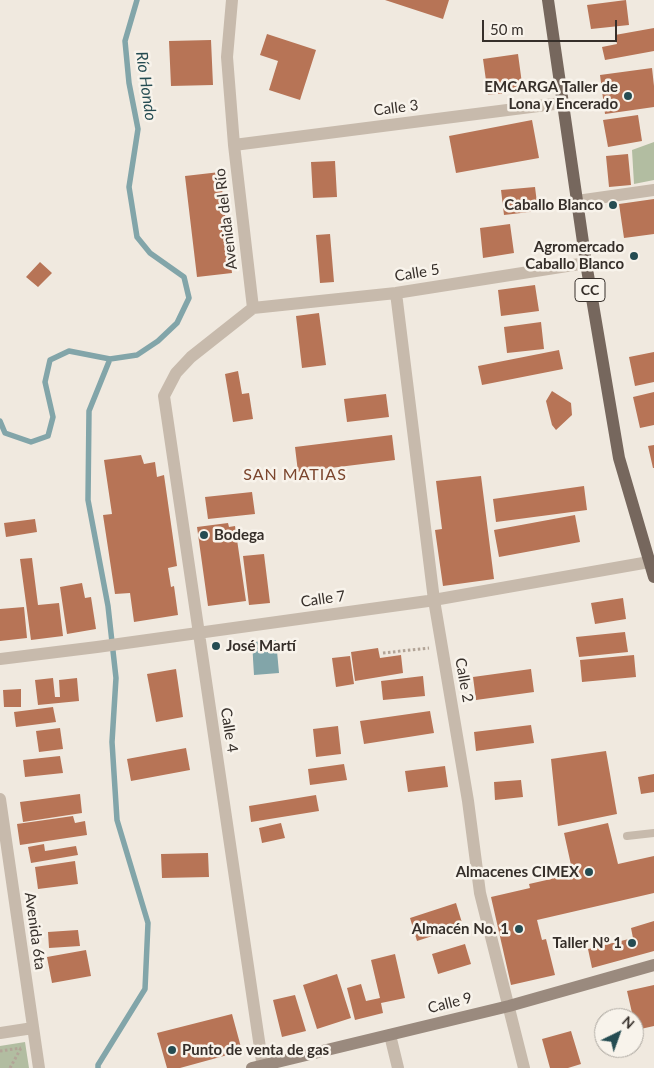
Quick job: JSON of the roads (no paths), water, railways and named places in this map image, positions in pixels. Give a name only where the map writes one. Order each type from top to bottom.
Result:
[{"type":"main road","name":"CC","points":[[548,0],[586,263],[619,458],[654,576]]},
{"type":"street","name":"Avenida del Río","points":[[232,0],[227,57],[234,146],[253,308]]},
{"type":"street","name":"Calle 3","points":[[234,146],[562,102]]},
{"type":"street","points":[[577,201],[654,190]]},
{"type":"street","name":"Calle 5","points":[[253,308],[396,293],[586,263]]},
{"type":"street","name":"Calle 2","points":[[396,293],[434,600],[468,801],[480,893],[524,1068]]},
{"type":"street","name":"Calle 4","points":[[253,308],[191,356],[176,373],[164,396],[259,1067]]},
{"type":"street","name":"Calle 7","points":[[0,659],[434,600],[649,562]]},
{"type":"street","name":"Avenida 6ta","points":[[0,799],[39,1068]]},
{"type":"street","name":"Calle 9","points":[[259,1067],[509,1006],[654,966]]},
{"type":"street","points":[[0,1033],[33,1028]]},
{"type":"street","points":[[390,1035],[398,1068]]},
{"type":"lane","points":[[628,836],[654,833]]},
{"type":"water","points":[[276,640],[279,673],[254,675],[252,642]]},
{"type":"waterway","name":"Río Hondo","points":[[0,421],[5,433],[31,442],[48,436],[53,417],[45,382],[50,360],[69,351],[110,359],[137,355],[158,341],[177,323],[189,298],[184,277],[150,253],[137,237],[129,187],[138,129],[129,83],[125,41],[137,0]]},
{"type":"waterway","points":[[98,1068],[98,1065],[145,989],[148,923],[117,820],[112,742],[116,678],[108,606],[88,500],[89,411],[110,359]]},
{"type":"place","name":"EMCARGA Taller de Lona y Encerado","points":[[628,96]]},
{"type":"place","name":"Caballo Blanco","points":[[613,205]]},
{"type":"place","name":"Agromercado Caballo Blanco","points":[[634,256]]},
{"type":"place","name":"Bodega","points":[[204,535]]},
{"type":"place","name":"José Martí","points":[[216,646]]},
{"type":"place","name":"Almacenes CIMEX","points":[[589,872]]},
{"type":"place","name":"Almacén No. 1","points":[[519,929]]},
{"type":"place","name":"Taller Nº 1","points":[[632,943]]},
{"type":"place","name":"Punto de venta de gas","points":[[172,1050]]},
{"type":"district","name":"SAN MATIAS","points":[[295,475]]}]
